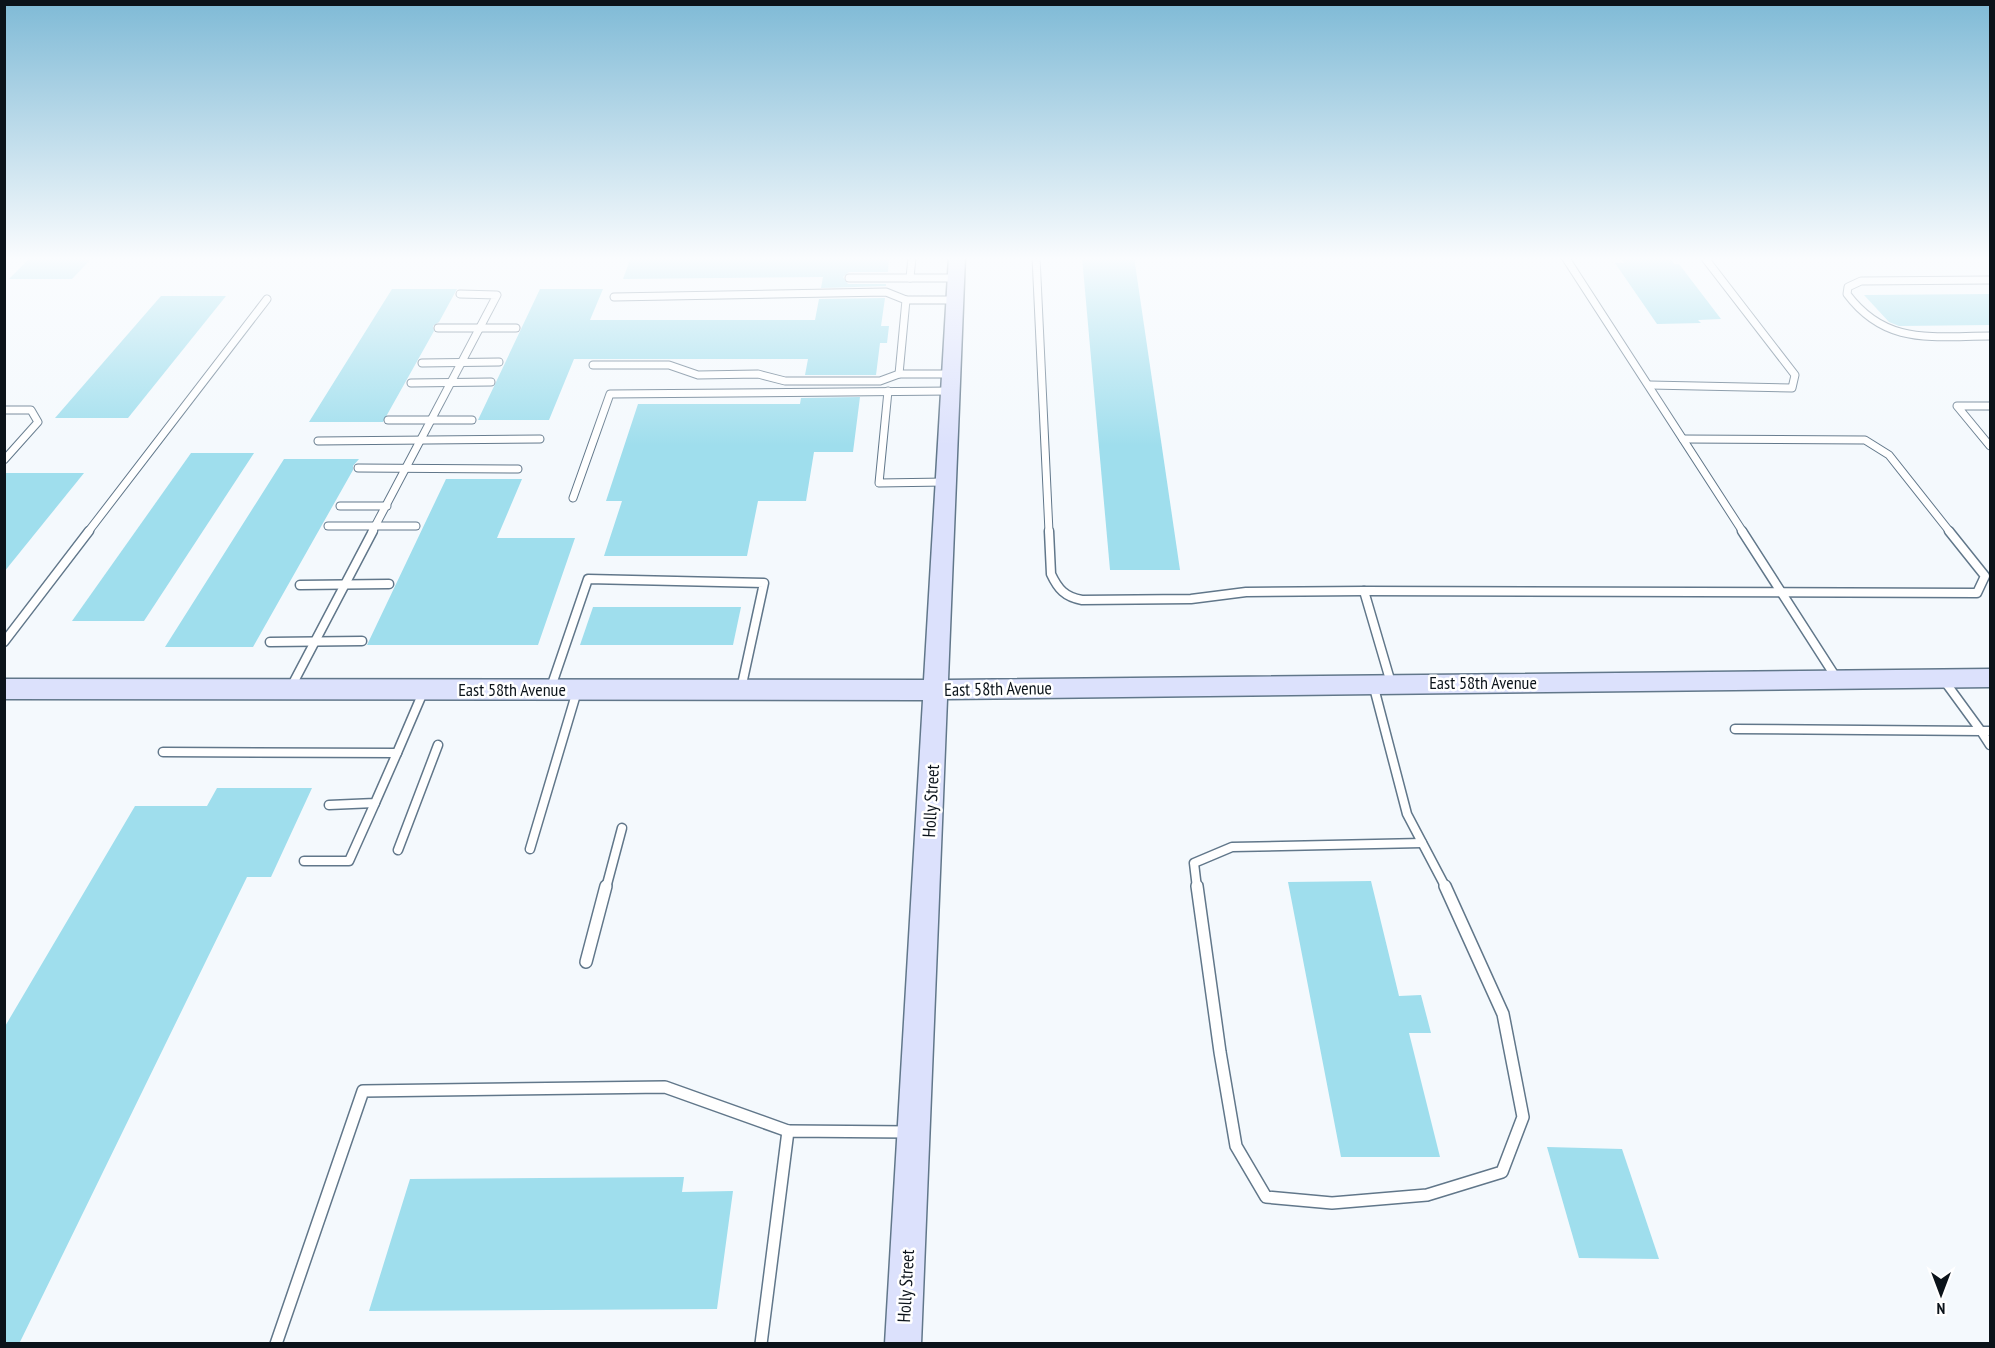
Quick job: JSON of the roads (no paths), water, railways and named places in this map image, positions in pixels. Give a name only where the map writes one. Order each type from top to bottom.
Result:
[{"type":"street","name":"Holly Street","points":[[903,1344],[954,320]]},
{"type":"street","name":"East 58th Avenue","points":[[4,690],[937,690],[1382,683],[1990,678]]},
{"type":"lane","points":[[4,642],[251,320]]},
{"type":"lane","points":[[290,690],[484,320]]},
{"type":"lane","points":[[899,374],[904,320]]},
{"type":"lane","points":[[1039,320],[1051,574],[1056,586],[1067,597],[1082,600],[1191,599],[1246,592],[1364,591],[1977,593],[1985,576],[1889,455],[1865,440],[1683,439]]},
{"type":"lane","points":[[1606,320],[1837,680]]},
{"type":"lane","points":[[1650,386],[1792,388],[1795,375],[1753,320]]},
{"type":"lane","points":[[1870,320],[1890,332],[1905,335],[1990,336]]},
{"type":"lane","points":[[438,328],[516,328]]},
{"type":"lane","points":[[422,363],[499,362]]},
{"type":"lane","points":[[593,365],[669,365],[698,375],[758,374],[784,381],[880,381],[899,374],[951,382]]},
{"type":"lane","points":[[411,383],[492,382]]},
{"type":"lane","points":[[573,498],[610,394],[888,391],[951,382]]},
{"type":"lane","points":[[888,391],[879,483],[947,482]]},
{"type":"lane","points":[[1990,406],[1957,406],[1990,446]]},
{"type":"lane","points":[[4,410],[31,410],[38,422],[4,460]]},
{"type":"lane","points":[[388,420],[472,420]]},
{"type":"lane","points":[[318,441],[540,439]]},
{"type":"lane","points":[[358,468],[518,469]]},
{"type":"lane","points":[[340,506],[387,506]]},
{"type":"lane","points":[[328,526],[416,526]]},
{"type":"lane","points":[[550,690],[588,579],[764,583],[741,690]]},
{"type":"lane","points":[[300,585],[389,584]]},
{"type":"lane","points":[[1364,591],[1407,814],[1454,904],[1503,1014],[1523,1117],[1502,1173],[1427,1195],[1332,1203],[1266,1197],[1236,1146],[1220,1052],[1194,863],[1232,847],[1422,843]]},
{"type":"lane","points":[[270,642],[362,641]]},
{"type":"lane","points":[[1943,679],[1986,731],[1990,745]]},
{"type":"lane","points":[[304,861],[349,861],[424,690]]},
{"type":"lane","points":[[530,849],[578,690]]},
{"type":"lane","points":[[1735,729],[1986,731]]},
{"type":"lane","points":[[398,850],[438,745]]},
{"type":"lane","points":[[163,752],[397,753]]},
{"type":"lane","points":[[329,805],[375,803]]},
{"type":"lane","points":[[586,962],[622,828]]},
{"type":"lane","points":[[276,1344],[363,1091],[665,1087],[788,1131],[914,1132]]},
{"type":"lane","points":[[761,1344],[788,1131]]}]
